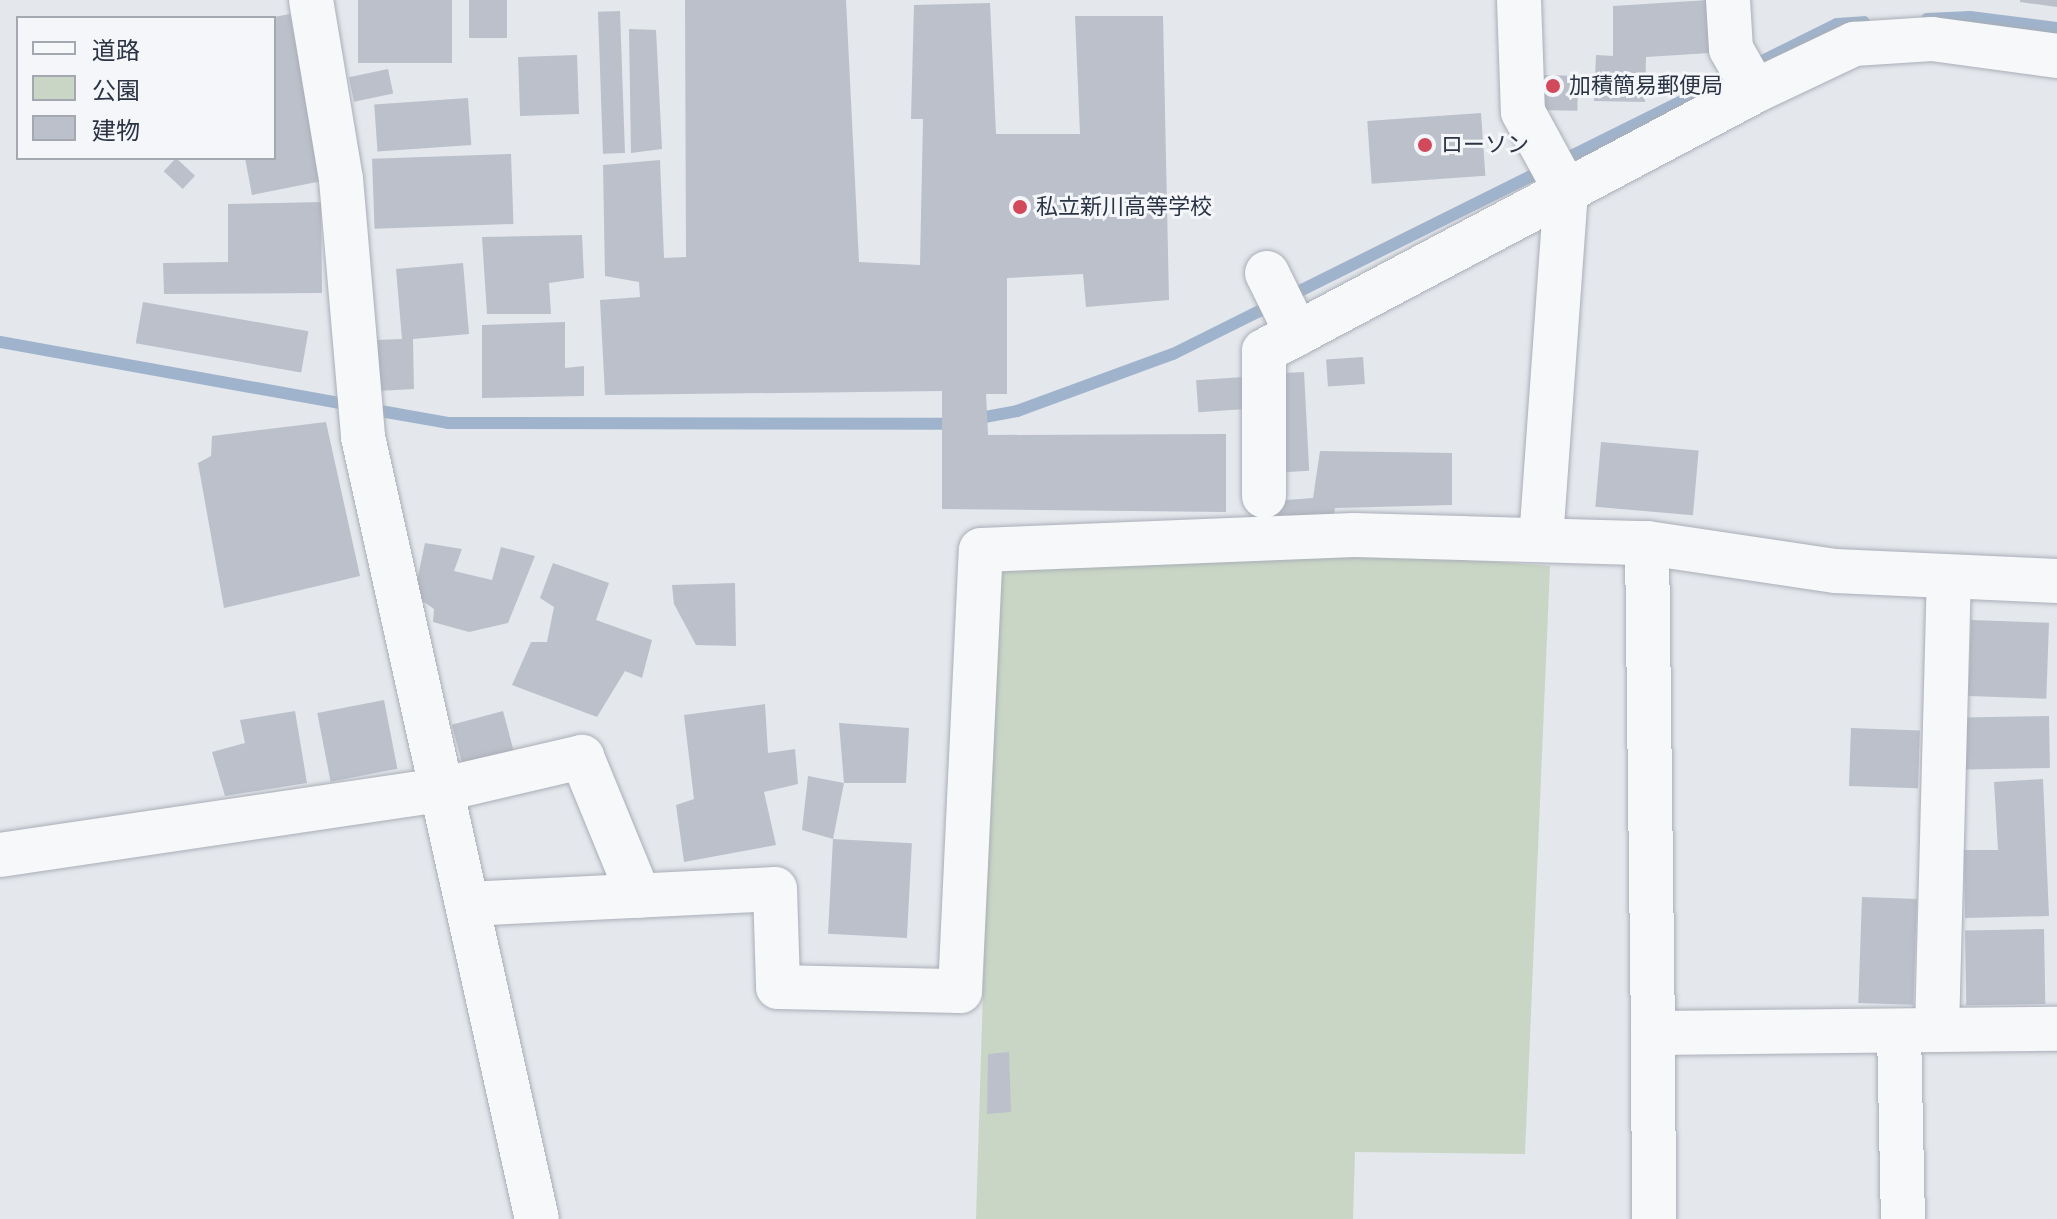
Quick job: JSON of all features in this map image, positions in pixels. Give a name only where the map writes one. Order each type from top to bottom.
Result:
[{"type":"street","points":[[311,0],[341,179],[363,437],[537,1219]]},
{"type":"street","points":[[1519,0],[1523,112],[1566,191],[1541,540]]},
{"type":"street","points":[[1728,0],[1731,49],[1755,91]]},
{"type":"street","points":[[1264,496],[1264,351],[1755,91],[1854,44],[1932,39],[2057,56]]},
{"type":"street","points":[[1267,273],[1297,334]]},
{"type":"street","points":[[468,904],[775,889],[778,987],[960,991],[981,550],[1354,535],[1647,543],[1835,571],[2057,581]]},
{"type":"street","points":[[1647,543],[1654,1219]]},
{"type":"street","points":[[1903,1219],[1949,577]]},
{"type":"street","points":[[0,855],[440,790],[582,757],[639,896]]},
{"type":"street","points":[[1653,1033],[2057,1029]]},
{"type":"green space","points":[[1365,552],[1550,566],[1525,1154],[1355,1152],[1353,1219],[976,1219],[996,564]]},
{"type":"building","points":[[358,0],[452,0],[452,63],[358,63]]},
{"type":"building","points":[[469,0],[507,0],[507,38],[469,38]]},
{"type":"building","points":[[685,0],[846,0],[859,262],[920,265],[923,119],[911,119],[914,5],[990,3],[996,134],[1080,134],[1075,16],[1163,16],[1169,300],[1086,307],[1083,274],[1007,278],[1007,394],[986,394],[988,435],[1226,434],[1226,512],[942,509],[942,391],[605,395],[600,300],[640,297],[639,282],[605,276],[603,165],[660,160],[664,258],[686,257]]},
{"type":"building","points":[[1709,0],[1710,53],[1646,57],[1645,102],[1594,101],[1596,55],[1613,56],[1613,6]]},
{"type":"building","points":[[2057,0],[2057,7],[2020,2]]},
{"type":"building","points":[[620,11],[625,153],[603,154],[598,12]]},
{"type":"building","points":[[290,14],[322,181],[252,195],[245,160],[276,160],[276,17]]},
{"type":"building","points":[[629,29],[656,30],[662,149],[631,153]]},
{"type":"building","points":[[577,55],[579,114],[520,116],[518,57]]},
{"type":"building","points":[[388,69],[393,93],[354,102],[349,77]]},
{"type":"building","points":[[1539,75],[1578,76],[1577,111],[1538,110]]},
{"type":"building","points":[[468,98],[471,145],[378,151],[374,105]]},
{"type":"building","name":"ローソン","points":[[1481,113],[1485,176],[1372,184],[1367,121]]},
{"type":"building","points":[[511,154],[513,224],[375,229],[372,159]]},
{"type":"building","points":[[174,160],[178,160],[195,176],[183,189],[164,171]]},
{"type":"building","points":[[321,202],[322,293],[164,294],[163,263],[228,262],[228,204]]},
{"type":"building","points":[[582,235],[584,278],[549,283],[551,314],[487,314],[482,237]]},
{"type":"building","points":[[463,263],[469,334],[413,339],[414,389],[378,391],[376,340],[402,339],[396,269]]},
{"type":"building","points":[[143,302],[308,331],[301,373],[136,343]]},
{"type":"building","points":[[565,322],[565,368],[584,366],[584,396],[482,398],[482,325]]},
{"type":"building","points":[[1363,357],[1365,384],[1328,387],[1326,360]]},
{"type":"building","points":[[1304,372],[1309,471],[1279,472],[1274,374]]},
{"type":"building","points":[[1243,377],[1245,409],[1198,412],[1196,380]]},
{"type":"building","points":[[326,422],[360,576],[224,608],[198,463],[211,456],[212,436]]},
{"type":"building","points":[[1601,442],[1699,451],[1693,515],[1595,507]]},
{"type":"building","points":[[1320,451],[1452,453],[1452,505],[1335,508],[1333,519],[1259,519],[1258,502],[1313,498]]},
{"type":"building","points":[[425,543],[462,549],[454,571],[492,580],[501,547],[535,556],[508,623],[469,632],[433,622],[434,609],[414,595]]},
{"type":"building","points":[[553,563],[609,583],[596,620],[652,640],[642,678],[625,671],[597,717],[512,685],[531,642],[547,642],[554,607],[540,598]]},
{"type":"building","points":[[735,583],[736,646],[696,645],[674,604],[672,585]]},
{"type":"building","points":[[1971,620],[2049,623],[2046,699],[1968,696]]},
{"type":"building","points":[[384,700],[397,769],[331,782],[317,713]]},
{"type":"building","points":[[765,704],[768,753],[795,749],[798,784],[764,792],[776,845],[684,862],[676,805],[694,799],[684,715]]},
{"type":"building","points":[[295,711],[307,783],[225,796],[212,752],[245,743],[240,720]]},
{"type":"building","points":[[503,711],[515,755],[464,769],[452,725]]},
{"type":"building","points":[[2049,716],[2050,768],[1966,769],[1965,717]]},
{"type":"building","points":[[839,723],[909,728],[906,783],[844,783]]},
{"type":"building","points":[[1851,728],[1920,730],[1918,788],[1849,786]]},
{"type":"building","points":[[808,776],[844,783],[833,839],[802,830]]},
{"type":"building","points":[[2043,779],[2049,916],[1965,918],[1964,850],[1998,850],[1994,782]]},
{"type":"building","points":[[833,839],[912,843],[907,938],[828,934]]},
{"type":"building","points":[[1862,897],[1917,899],[1913,1005],[1858,1003]]},
{"type":"building","points":[[2044,929],[2045,1004],[1966,1005],[1965,930]]},
{"type":"building","points":[[1009,1052],[1011,1112],[987,1114],[988,1054]]},
{"type":"waterway","points":[[1927,19],[1970,17],[2057,28]]},
{"type":"waterway","points":[[369,409],[448,423],[947,424],[1017,411],[1173,354],[1837,24],[1864,22]]},
{"type":"waterway","points":[[0,342],[351,405]]},
{"type":"place","name":"加積簡易郵便局","points":[[1553,86]]},
{"type":"place","name":"ローソン","points":[[1425,145]]},
{"type":"place","name":"私立新川高等学校","points":[[1020,207]]}]
